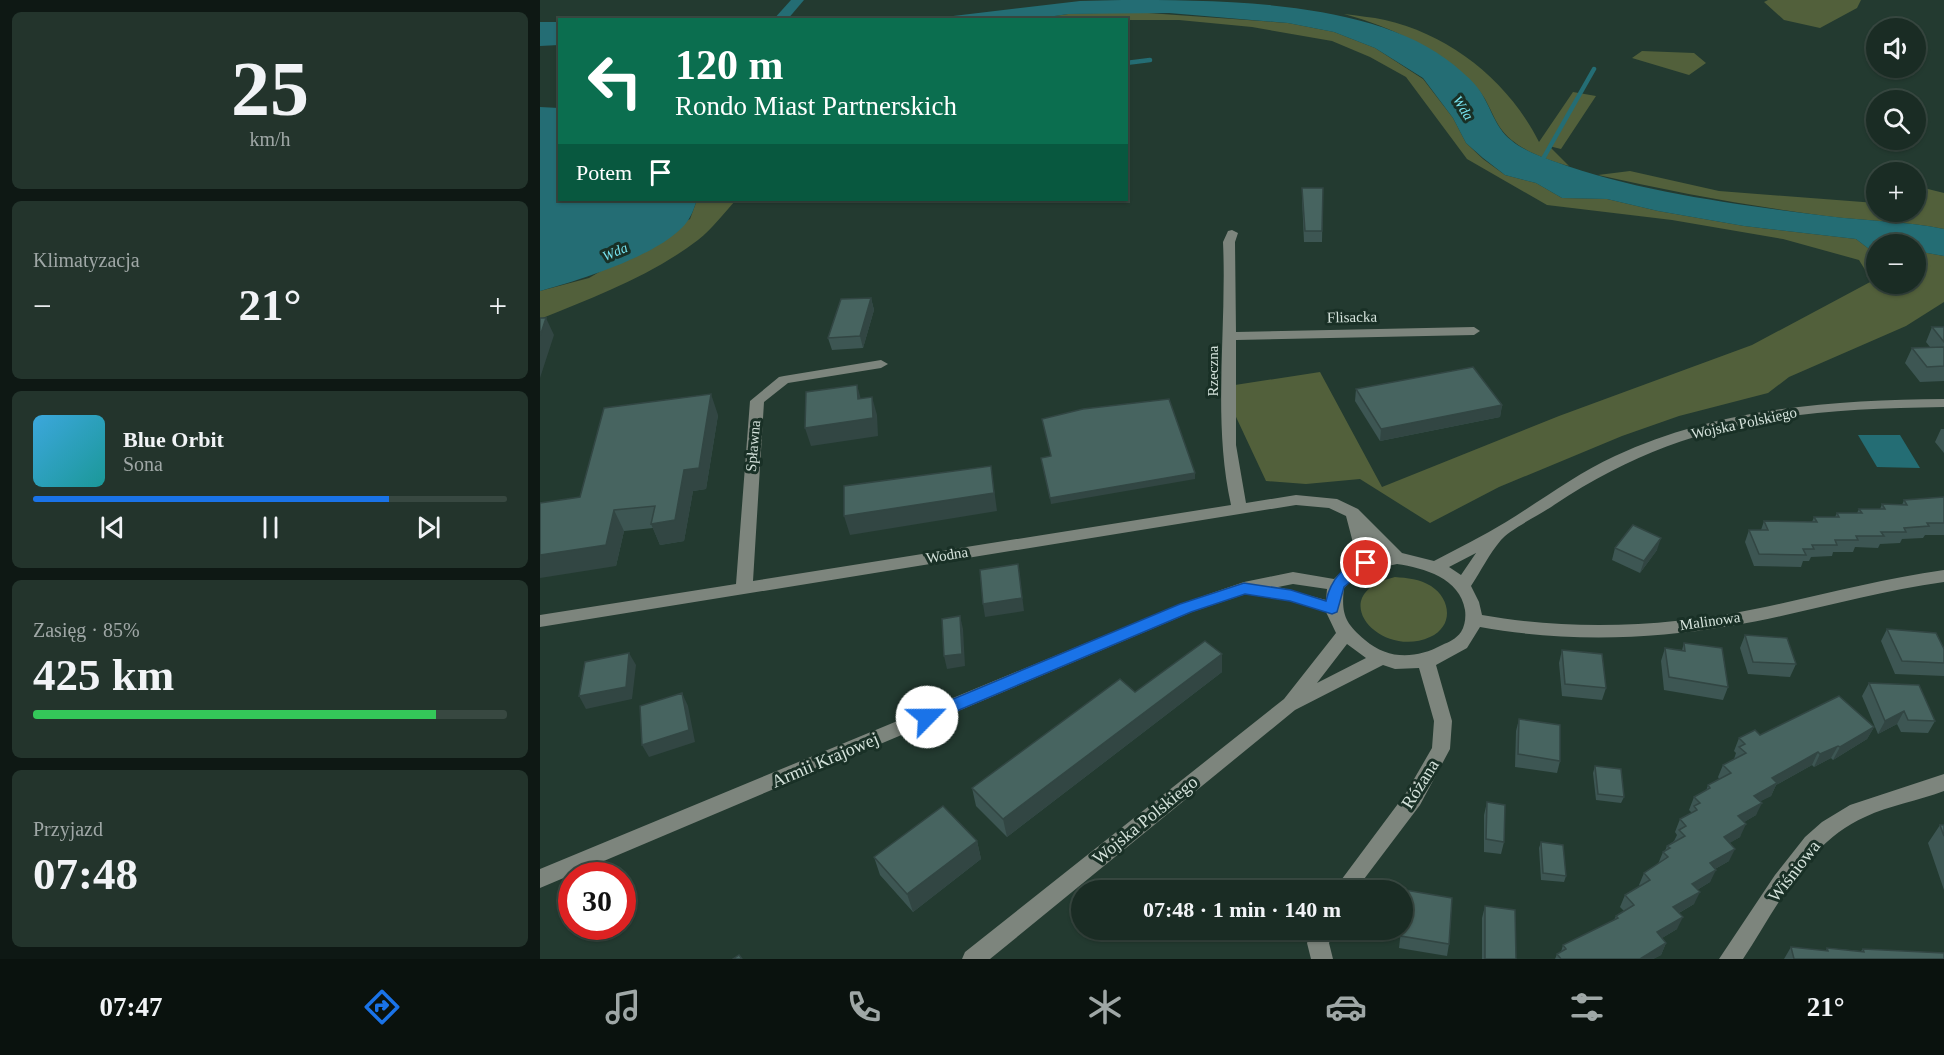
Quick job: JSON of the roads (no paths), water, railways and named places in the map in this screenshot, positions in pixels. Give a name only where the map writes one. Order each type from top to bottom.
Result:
[{"type":"street","name":"Rzeczna","points":[[1232,233],[1229,242],[1232,483],[1239,508]]},
{"type":"street","name":"Flisacka","points":[[1230,336],[1474,331]]},
{"type":"street","name":"Spławna","points":[[744,587],[757,401],[784,380],[881,364]]},
{"type":"street","name":"Wojska Polskiego","points":[[1436,567],[1497,534],[1572,483],[1663,441],[1708,427],[1809,410],[1944,403]]},
{"type":"street","name":"Wodna","points":[[540,621],[1296,500],[1332,504],[1353,513],[1397,558]]},
{"type":"street","points":[[1353,513],[1366,563]]},
{"type":"street","name":"Wojska Polskiego","points":[[1462,586],[1497,534]]},
{"type":"street","points":[[1397,558],[1436,567],[1462,586],[1472,603],[1474,620],[1466,638],[1449,653],[1426,661],[1404,662],[1381,658],[1360,649],[1344,635],[1335,622],[1332,608],[1337,585],[1349,572],[1366,563],[1397,558]]},
{"type":"street","name":"Armii Krajowej","points":[[540,879],[1186,608],[1244,588],[1293,578],[1337,585]]},
{"type":"street","name":"Malinowa","points":[[1474,620],[1552,632],[1679,626],[1730,620],[1942,580]]},
{"type":"street","name":"Armii Krajowej","points":[[1244,588],[1291,595],[1332,608]]},
{"type":"street","name":"Wojska Polskiego","points":[[1289,705],[1344,635]]},
{"type":"street","name":"Wojska Polskiego","points":[[973,959],[1289,705],[1381,658]]},
{"type":"street","name":"Różana","points":[[1351,880],[1413,800],[1441,749],[1443,721],[1426,661]]},
{"type":"street","name":"Wiśniowa","points":[[1730,959],[1816,840],[1843,818],[1878,801],[1944,782]]},
{"type":"water","name":"Wda","points":[[1122,0],[1250,3],[1341,16],[1383,27],[1421,44],[1454,65],[1477,87],[1505,135],[1521,147],[1539,155],[1621,182],[1690,196],[1794,212],[1866,220],[1866,222],[1915,224],[1944,229],[1944,256],[1926,253],[1926,234],[1866,234],[1866,247],[1856,239],[1744,226],[1658,211],[1607,199],[1562,198],[1536,183],[1505,175],[1483,158],[1466,143],[1453,118],[1423,78],[1375,48],[1334,32],[1288,23],[1169,13],[1068,14],[1041,18],[936,18],[1080,1]]},
{"type":"water","points":[[540,22],[558,22],[558,45],[540,46]]},
{"type":"water","name":"Wda","points":[[540,107],[558,108],[558,201],[697,201],[690,217],[680,230],[664,242],[622,263],[540,291]]},
{"type":"water","points":[[1858,435],[1900,435],[1920,468],[1877,467]]},
{"type":"waterway","points":[[781,18],[798,0]]},
{"type":"waterway","points":[[1128,63],[1150,60]]},
{"type":"waterway","points":[[1544,157],[1594,69]]}]
